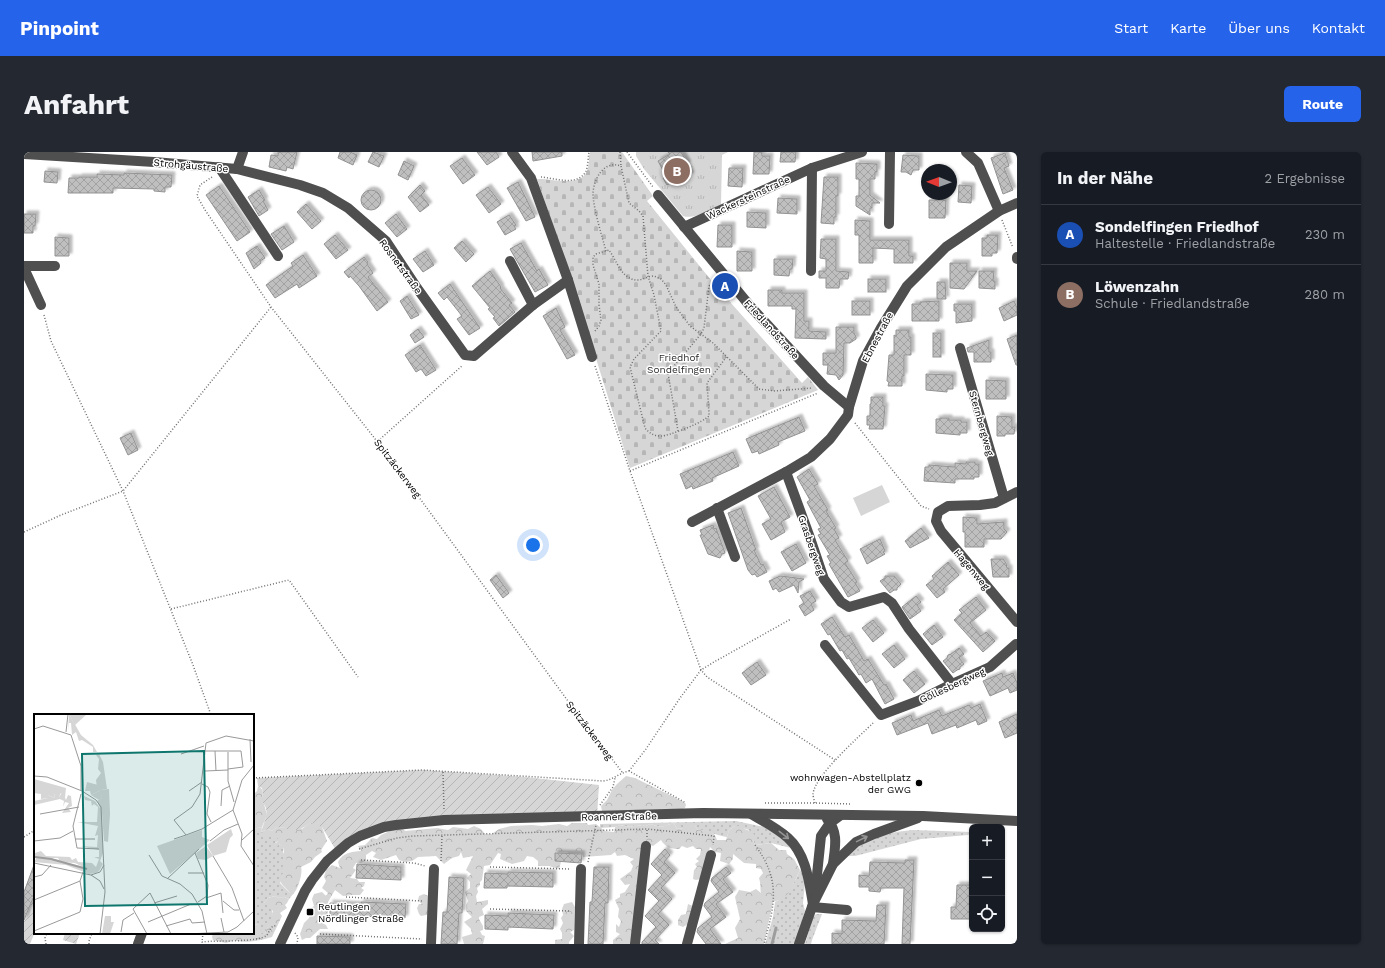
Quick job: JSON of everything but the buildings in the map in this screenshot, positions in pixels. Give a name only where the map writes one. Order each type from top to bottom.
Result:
[{"type":"street","points":[[237,168],[243,152]]},
{"type":"street","points":[[512,152],[531,178],[568,280],[592,357]]},
{"type":"street","name":"Wackersteinstraße","points":[[684,227],[812,168],[862,152]]},
{"type":"street","points":[[889,224],[890,152]]},
{"type":"street","points":[[966,152],[978,163]]},
{"type":"street","points":[[976,152],[978,163],[999,211]]},
{"type":"street","name":"Strohgäustraße","points":[[24,154],[237,168]]},
{"type":"street","points":[[219,167],[278,256]]},
{"type":"street","name":"Rosnetstraße","points":[[237,168],[300,185],[323,193],[348,208],[386,241],[417,288],[465,355],[474,356]]},
{"type":"street","points":[[810,271],[812,168]]},
{"type":"street","name":"Friedlandstraße","points":[[658,196],[750,306],[849,411]]},
{"type":"street","name":"Ebnestraße","points":[[692,522],[811,457],[830,439],[849,411],[864,361],[881,328],[907,286],[946,247],[999,211],[1017,203]]},
{"type":"street","points":[[510,261],[533,305]]},
{"type":"street","points":[[41,305],[24,267],[55,266]]},
{"type":"street","points":[[474,356],[533,305],[568,280]]},
{"type":"street","name":"Sternbergweg","points":[[960,348],[1004,498]]},
{"type":"street","name":"Grasbergweg","points":[[786,472],[824,578],[841,602],[849,607],[884,597],[892,602],[909,629],[952,684]]},
{"type":"street","points":[[938,512],[948,506],[980,506],[995,503],[1017,492]]},
{"type":"street","points":[[717,508],[736,557]]},
{"type":"street","name":"Hagenweg","points":[[938,512],[936,521],[941,531],[1017,622]]},
{"type":"street","name":"Göllesbergweg","points":[[881,715],[918,701],[952,684],[990,668],[1017,644]]},
{"type":"street","points":[[825,645],[881,715]]},
{"type":"street","name":"Roanner Straße","points":[[280,944],[305,891],[327,861],[348,843],[360,836],[390,826],[412,822],[703,813],[923,816],[1017,821]]},
{"type":"street","points":[[751,814],[781,832],[794,844],[806,869],[812,905]]},
{"type":"street","points":[[821,815],[830,823],[835,834],[833,864]]},
{"type":"street","points":[[799,944],[812,905],[817,879],[820,836],[830,823],[841,815]]},
{"type":"street","points":[[812,905],[833,864],[856,842],[923,816]]},
{"type":"street","points":[[635,944],[646,846]]},
{"type":"street","points":[[687,944],[711,855]]},
{"type":"street","points":[[431,942],[434,869]]},
{"type":"street","points":[[578,944],[581,870]]},
{"type":"street","points":[[812,905],[847,910]]},
{"type":"street","points":[[138,944],[142,934]]},
{"type":"path","points":[[531,178],[542,177],[572,180],[580,179],[586,171],[589,152]]},
{"type":"path","points":[[620,152],[621,166],[629,203],[643,216],[648,276],[654,296],[661,331],[631,363],[630,367],[647,431],[652,434],[662,436],[702,421],[709,416],[707,383],[727,356]]},
{"type":"path","points":[[627,152],[658,196]]},
{"type":"path","points":[[606,251],[593,193],[600,170],[604,167],[617,165],[621,166]]},
{"type":"path","name":"Spitzäckerweg","points":[[219,167],[216,173],[200,185],[197,196],[205,210],[271,307],[378,441],[576,712],[622,772]]},
{"type":"path","points":[[999,211],[1017,258]]},
{"type":"path","points":[[586,336],[595,331],[599,326],[600,320],[599,284],[593,265],[593,257],[596,254],[609,250],[618,267],[626,276],[633,280],[640,280],[648,276],[654,276],[662,280],[682,317],[690,326],[727,356],[749,381],[759,389],[775,392],[826,387]]},
{"type":"path","points":[[678,431],[668,373],[701,334],[704,328],[709,286],[722,272]]},
{"type":"path","points":[[41,305],[51,340],[123,491],[171,609],[211,714]]},
{"type":"path","points":[[24,532],[61,515],[123,491],[271,307]]},
{"type":"path","points":[[378,441],[474,356]]},
{"type":"path","points":[[592,357],[630,471],[701,670],[707,677],[835,760]]},
{"type":"path","points":[[630,471],[826,387]]},
{"type":"path","points":[[849,411],[922,506],[938,512]]},
{"type":"path","points":[[171,609],[289,580],[358,676]]},
{"type":"path","points":[[629,771],[701,670],[791,619]]},
{"type":"path","points":[[815,803],[813,794],[818,782],[835,760],[881,715]]},
{"type":"path","points":[[254,778],[422,770],[602,781],[615,778],[622,772],[629,771],[687,804]]},
{"type":"path","points":[[443,772],[444,820]]},
{"type":"path","points":[[490,867],[581,870],[587,868],[597,816],[601,804],[613,787],[615,778]]},
{"type":"path","points":[[357,850],[397,838],[442,834],[647,829],[714,836]]},
{"type":"path","points":[[24,837],[34,831]]},
{"type":"path","points":[[361,860],[414,863],[434,869],[440,869],[442,834]]},
{"type":"path","points":[[755,845],[769,866],[774,888],[764,944]]},
{"type":"path","points":[[346,898],[432,901]]},
{"type":"path","points":[[490,909],[579,912]]},
{"type":"path","points":[[203,934],[202,942],[223,940],[244,941],[262,937],[276,925],[297,934],[298,944]]},
{"type":"path","points":[[46,944],[45,938],[47,934]]},
{"type":"path","points":[[89,944],[92,934]]},
{"type":"path","points":[[320,934],[431,942]]},
{"type":"green space","name":"Friedhof Sondelfingen","points":[[590,152],[622,152],[653,196],[647,201],[715,285],[802,383],[808,377],[818,390],[630,468],[571,278],[537,179],[572,181],[578,179],[587,171]]},
{"type":"green space","points":[[636,152],[728,152],[722,155],[721,205],[692,217],[683,216],[644,169],[636,156]]},
{"type":"green space","points":[[882,485],[890,502],[861,516],[853,498]]},
{"type":"green space","points":[[422,770],[525,777],[599,785],[597,816],[396,825],[337,852],[318,823],[311,823],[299,830],[288,830],[286,828],[277,827],[272,831],[268,829],[261,832],[266,818],[266,810],[263,803],[259,799],[262,797],[263,793],[262,788],[258,786],[257,778]]},
{"type":"green space","points":[[626,776],[635,778],[682,801],[686,804],[685,808],[602,811],[601,806],[607,800],[617,784]]},
{"type":"green space","points":[[258,786],[263,791],[261,800],[264,804],[267,815],[262,827],[254,829],[254,794],[257,791]]},
{"type":"green space","points":[[736,821],[764,827],[778,835],[791,848],[771,843],[755,845],[749,830],[735,826],[729,830],[727,837],[698,830],[695,826],[677,829],[674,823],[661,827],[650,824],[646,826],[636,825],[630,827],[619,825],[615,827],[600,828],[600,824]]},
{"type":"green space","points":[[311,823],[318,823],[322,827],[327,841],[321,850],[322,852],[311,862],[301,867],[301,877],[297,888],[294,893],[290,893],[279,879],[279,876],[284,873],[282,871],[282,862],[287,859],[284,856],[284,848],[279,844],[276,848],[274,845],[278,841],[278,838],[264,836],[261,832],[268,829],[272,831],[277,827],[302,829]]},
{"type":"green space","points":[[572,823],[587,823],[588,825],[596,824],[605,831],[614,832],[615,827],[619,825],[630,827],[636,825],[646,826],[650,824],[661,827],[674,823],[677,829],[683,828],[687,824],[695,826],[698,830],[707,831],[714,834],[717,840],[726,840],[729,830],[735,826],[741,826],[754,834],[756,839],[753,840],[755,845],[771,843],[779,850],[786,850],[787,854],[794,859],[800,870],[790,891],[783,899],[773,902],[764,944],[725,944],[738,938],[735,928],[740,919],[735,897],[739,890],[750,892],[756,889],[761,893],[759,878],[763,873],[761,869],[756,868],[756,864],[744,863],[733,854],[733,859],[729,864],[720,861],[721,853],[715,852],[710,847],[701,879],[696,880],[693,879],[694,870],[697,867],[695,864],[699,861],[696,859],[700,855],[701,849],[696,849],[693,846],[687,848],[682,846],[679,849],[673,849],[666,846],[661,840],[653,846],[642,842],[633,944],[613,944],[613,940],[620,934],[616,932],[616,924],[619,927],[621,921],[618,917],[619,909],[615,900],[620,897],[620,894],[625,892],[630,884],[625,885],[620,879],[631,871],[633,866],[630,862],[634,859],[625,855],[617,856],[615,852],[611,855],[583,857],[582,854],[555,853],[555,861],[561,862],[559,869],[549,866],[538,866],[538,861],[533,857],[527,856],[524,861],[512,864],[500,859],[501,854],[498,853],[490,865],[484,866],[482,880],[477,888],[477,902],[488,900],[488,904],[482,909],[484,915],[479,917],[483,926],[483,930],[480,931],[482,935],[485,936],[483,944],[464,944],[462,937],[472,934],[471,929],[464,922],[472,917],[466,911],[468,901],[465,892],[470,888],[470,882],[467,878],[471,874],[466,870],[473,856],[463,858],[461,852],[459,856],[452,858],[444,864],[436,856],[418,857],[412,861],[405,862],[399,860],[396,855],[381,860],[373,857],[376,853],[372,851],[366,855],[366,861],[356,863],[353,868],[356,870],[350,878],[357,879],[359,882],[365,882],[364,886],[361,888],[364,890],[360,895],[343,896],[335,890],[328,902],[328,920],[320,922],[326,925],[328,929],[320,929],[310,938],[302,940],[300,934],[304,923],[309,918],[311,908],[314,906],[312,899],[314,894],[322,892],[326,896],[328,893],[322,888],[326,881],[324,877],[326,870],[332,865],[340,868],[338,862],[342,856],[348,853],[361,851],[358,846],[365,845],[372,838],[377,839],[381,835],[401,826],[405,831],[437,828],[448,830],[453,827],[468,829],[474,826],[481,829],[485,834],[492,834],[499,829],[511,826],[542,826],[559,824],[567,826]]},
{"type":"green space","points":[[262,827],[261,832],[278,838],[278,841],[275,843],[284,847],[283,852],[287,859],[283,865],[284,873],[280,883],[290,893],[294,893],[289,899],[275,896],[268,898],[264,903],[269,904],[273,916],[265,933],[262,935],[260,933],[259,925],[254,924],[254,829]]},
{"type":"green space","points":[[913,830],[969,832],[969,834],[921,839],[855,856],[847,856],[861,844],[869,840],[895,832]]},
{"type":"green space","points":[[800,870],[803,872],[805,883],[803,903],[805,911],[795,944],[765,944],[773,917],[775,902],[787,893]]},
{"type":"green space","points":[[424,894],[431,897],[429,916],[421,916],[417,908],[419,904],[422,904],[418,900],[419,896]]},
{"type":"green space","points":[[275,896],[289,899],[285,905],[287,908],[280,913],[282,916],[272,937],[247,942],[235,940],[226,943],[213,940],[213,934],[254,934],[254,924],[259,925],[261,929],[260,933],[265,933],[273,911],[269,908],[269,904],[264,905],[268,898]]},
{"type":"green space","points":[[33,898],[34,934],[30,944],[24,944],[24,921]]},
{"type":"green space","points":[[572,902],[575,907],[574,930],[570,932],[574,936],[569,944],[555,944],[555,940],[562,939],[560,929],[563,923],[561,918],[563,915],[562,909],[564,904]]},
{"type":"green space","points":[[688,904],[693,906],[688,924],[683,927],[678,925],[678,920],[681,915],[686,914]]},
{"type":"green space","points":[[816,914],[822,914],[811,944],[805,944],[813,917]]},
{"type":"green space","points":[[65,934],[80,934],[76,944],[63,940]]},
{"type":"waterway","points":[[772,944],[776,928]]},
{"type":"place","name":"Löwenzahn","points":[[677,171]]},
{"type":"place","name":"Sondelfingen Friedhof","points":[[725,286]]},
{"type":"place","name":"wohnwagen-Abstellplatz der GWG","points":[[919,783]]},
{"type":"place","name":"Reutlingen Nördlinger Straße","points":[[310,912]]}]
